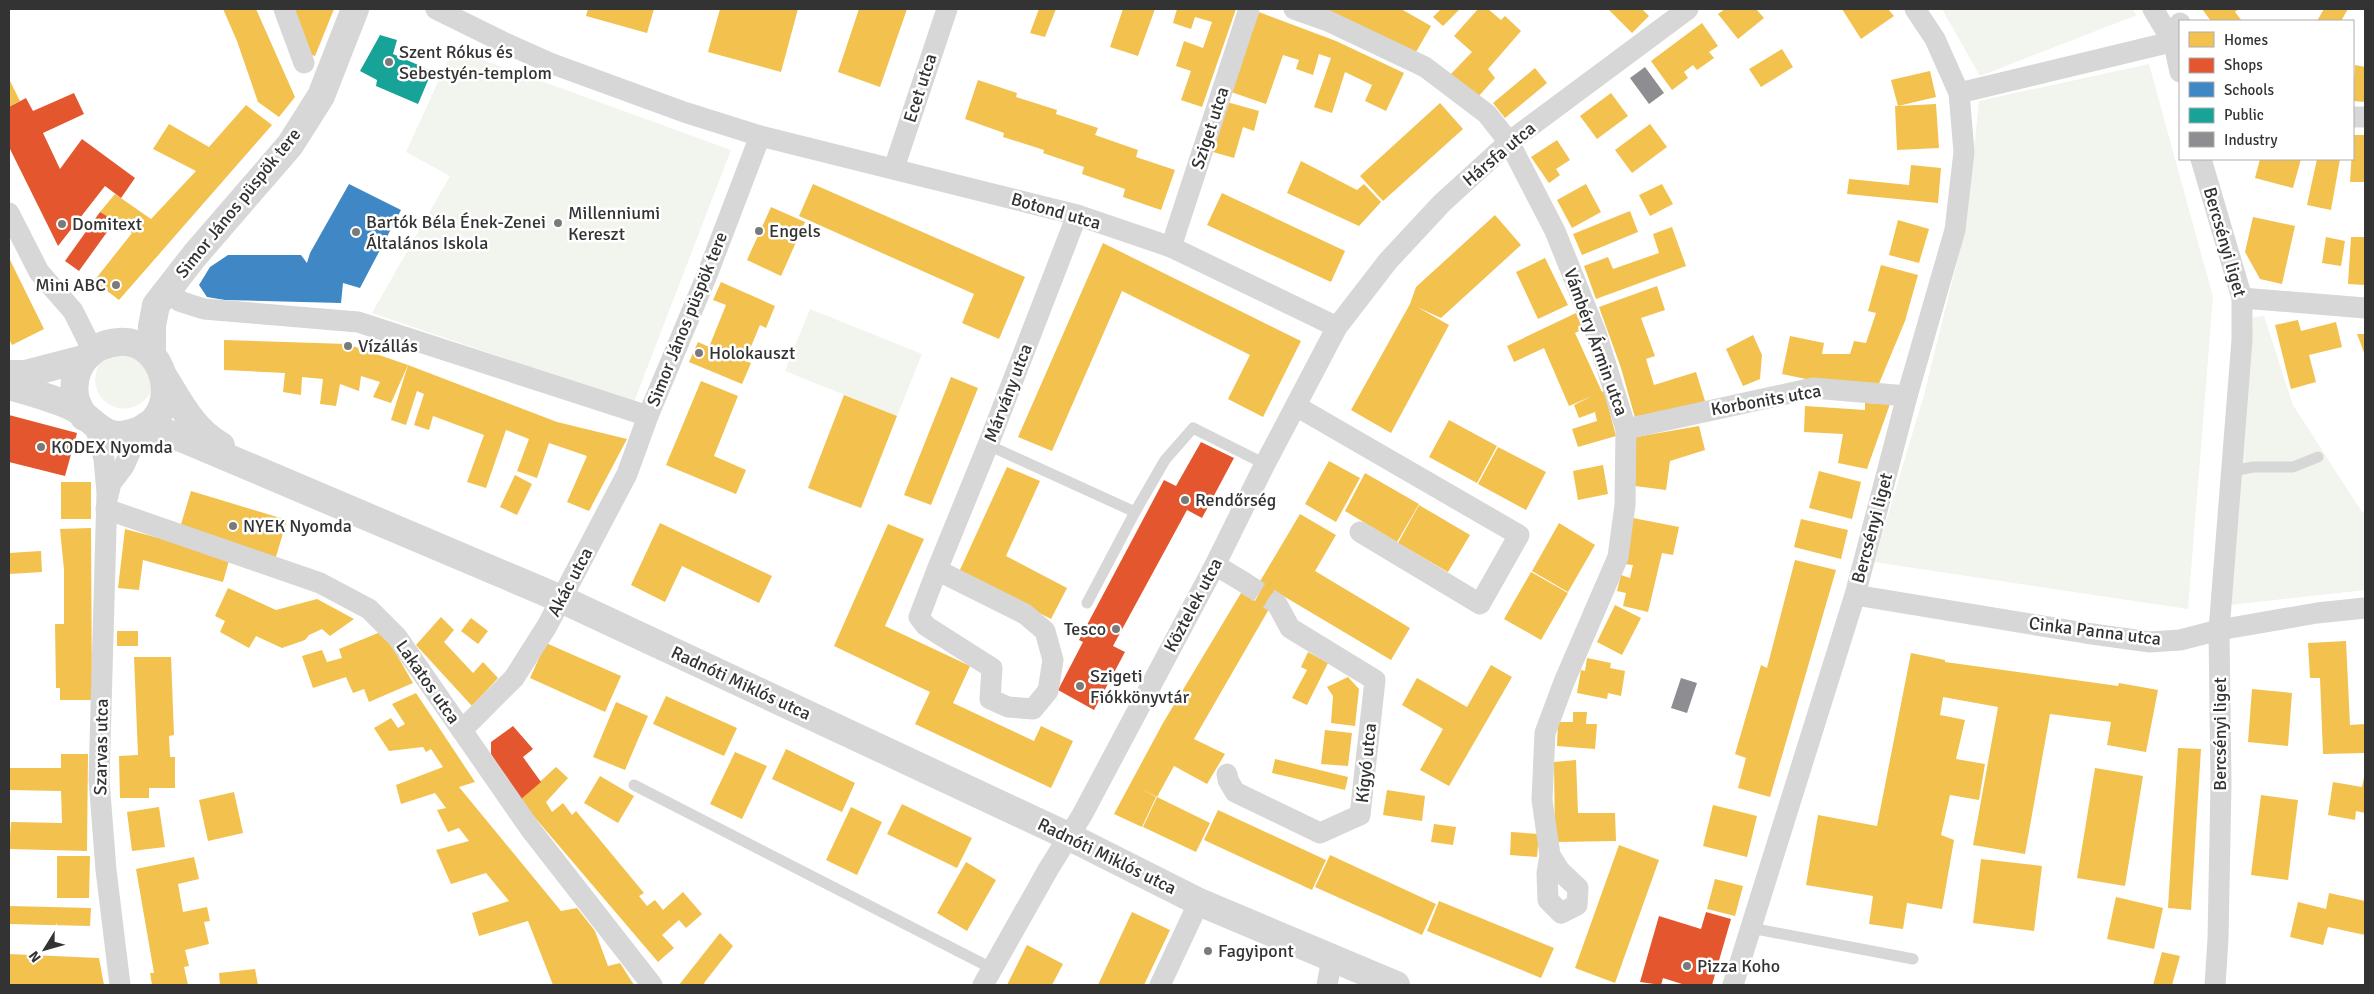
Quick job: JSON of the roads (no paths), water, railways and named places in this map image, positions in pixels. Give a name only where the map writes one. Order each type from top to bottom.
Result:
[{"type":"street","points":[[284,9],[304,63]]},
{"type":"street","name":"Simor János püspök tere","points":[[143,428],[158,415],[164,402],[166,391],[158,366],[154,311],[195,256],[290,145],[321,96],[355,9]]},
{"type":"street","points":[[436,9],[550,63],[684,112],[760,136]]},
{"type":"street","name":"Ecet utca","points":[[894,168],[947,9]]},
{"type":"street","name":"Sziget utca","points":[[1171,247],[1249,9]]},
{"type":"street","name":"Vámbéry Ármin utca","points":[[1294,9],[1328,21],[1425,66],[1488,114],[1509,142],[1555,232],[1596,333],[1626,429],[1624,505],[1618,557],[1564,682],[1545,733],[1542,800],[1550,855]]},
{"type":"street","name":"Hársfa utca","points":[[1337,327],[1388,261],[1442,203],[1509,142],[1688,9]]},
{"type":"street","name":"Bercsényi liget","points":[[1734,985],[1750,928],[1855,595],[1907,396],[1955,230],[1964,152],[1959,93],[1935,38],[1915,9]]},
{"type":"street","points":[[2153,9],[2175,45],[2179,67]]},
{"type":"street","points":[[2175,45],[2179,30]]},
{"type":"street","points":[[1959,93],[2175,45]]},
{"type":"street","name":"Simor János püspök tere","points":[[170,288],[179,301],[204,308],[358,322],[648,416],[707,275],[760,136]]},
{"type":"street","name":"Botond utca","points":[[760,136],[1076,215],[1171,247],[1337,327]]},
{"type":"street","name":"Bercsényi liget","points":[[2201,160],[2242,298],[2242,340],[2233,471],[2219,630],[2221,783],[2218,939],[2215,985]]},
{"type":"street","points":[[9,214],[39,272],[74,312],[88,355]]},
{"type":"street","name":"Márvány utca","points":[[937,570],[1025,614],[1045,631],[1053,660],[1048,691],[1033,709],[1008,706],[990,698],[992,668],[926,626],[920,617],[937,570],[988,445],[1076,215]]},
{"type":"street","points":[[2242,298],[2365,308]]},
{"type":"street","name":"Köztelek utca","points":[[988,977],[1049,868],[1070,836],[1214,566],[1264,464],[1337,327]]},
{"type":"street","points":[[9,374],[25,374],[88,355],[106,344],[133,342],[158,366]]},
{"type":"street","points":[[88,355],[76,370],[74,383],[75,398],[90,422]]},
{"type":"street","name":"Radnóti Miklós utca","points":[[158,366],[178,404],[190,420],[212,441],[276,478]]},
{"type":"street","points":[[9,386],[48,396],[74,408],[106,433],[125,434],[143,428]]},
{"type":"street","name":"Korbonits utca","points":[[1626,429],[1813,388],[1907,396]]},
{"type":"street","points":[[1296,406],[1519,535],[1480,604],[1360,532]]},
{"type":"street","name":"Akác utca","points":[[462,730],[514,678],[561,599],[627,474],[648,416]]},
{"type":"street","name":"Szarvas utca","points":[[90,422],[104,459],[107,493],[99,780],[106,870],[120,985]]},
{"type":"street","name":"Radnóti Miklós utca","points":[[143,428],[179,436],[561,599],[1070,836],[1200,902],[1396,985]]},
{"type":"street","name":"Szarvas utca","points":[[106,508],[111,483],[124,466],[143,428]]},
{"type":"street","name":"Lakatos utca","points":[[106,508],[320,583],[369,609],[397,637],[531,830],[630,954],[652,985]]},
{"type":"street","points":[[1214,566],[1242,582]]},
{"type":"street","name":"Cinka Panna utca","points":[[1855,595],[2150,642],[2180,640],[2219,630],[2317,613],[2365,608]]},
{"type":"street","name":"Kígyó utca","points":[[1228,774],[1228,780],[1235,792],[1320,833],[1360,815],[1375,680],[1290,628],[1277,604]]},
{"type":"street","points":[[1160,985],[1200,902]]},
{"type":"street","name":"Bercsényi liget","points":[[1743,957],[1745,985]]},
{"type":"street","points":[[1327,985],[1332,959]]},
{"type":"lane","points":[[1087,603],[1165,460],[1192,428],[1264,464]]},
{"type":"lane","points":[[988,445],[1135,512]]},
{"type":"lane","points":[[2233,471],[2253,467],[2293,467],[2318,457]]},
{"type":"lane","points":[[634,786],[988,977]]},
{"type":"lane","points":[[1750,928],[1913,959]]},
{"type":"tunnel","points":[[1242,581],[1277,604]]},
{"type":"place","name":"Szent Rókus és Sebestyén-templom","points":[[389,62]]},
{"type":"place","name":"Millenniumi Kereszt","points":[[558,223]]},
{"type":"place","name":"Domitext","points":[[62,224]]},
{"type":"place","name":"Engels","points":[[759,231]]},
{"type":"place","name":"Bartók Béla Ének-Zenei Általános Iskola","points":[[356,232]]},
{"type":"place","name":"Mini ABC","points":[[116,285]]},
{"type":"place","name":"Vízállás","points":[[348,346]]},
{"type":"place","name":"Holokauszt","points":[[699,353]]},
{"type":"place","name":"KODEX Nyomda","points":[[41,447]]},
{"type":"place","name":"Rendőrség","points":[[1185,500]]},
{"type":"place","name":"NYEK Nyomda","points":[[233,526]]},
{"type":"place","name":"Tesco","points":[[1116,629]]},
{"type":"place","name":"Szigeti Fiókkönyvtár","points":[[1080,686]]},
{"type":"place","name":"Fagyipont","points":[[1208,951]]},
{"type":"place","name":"Pizza Koho","points":[[1687,966]]}]
